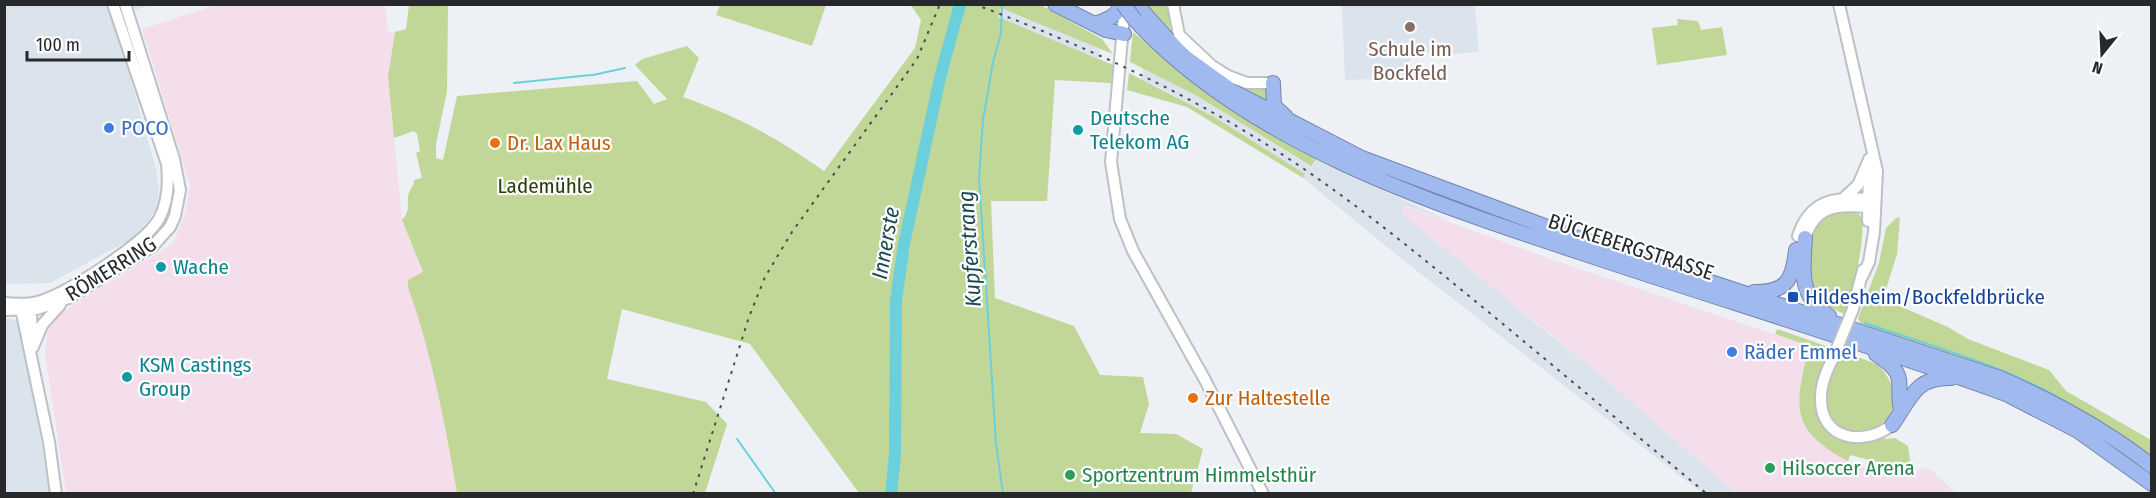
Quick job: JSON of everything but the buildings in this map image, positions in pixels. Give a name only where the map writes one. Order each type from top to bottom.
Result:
[{"type":"highway","points":[[1055,4],[1106,30],[1124,34]]},
{"type":"highway","points":[[1094,24],[1108,20],[1124,4]]},
{"type":"highway","name":"BÜCKEBERGSTRASSE","points":[[1124,4],[1135,20],[1172,58],[1229,101],[1357,168],[1500,225],[1963,378],[2045,412],[2104,447],[2151,484]]},
{"type":"highway","name":"BÜCKEBERGSTRASSE","points":[[1136,4],[1168,40],[1206,74],[1294,125],[1362,158],[1441,190],[1955,361],[2045,397],[2113,437],[2151,466]]},
{"type":"highway","points":[[1273,83],[1274,105],[1294,125]]},
{"type":"highway","points":[[1743,292],[1771,292],[1786,283],[1793,270],[1801,237]]},
{"type":"highway","points":[[1801,237],[1803,279],[1807,291],[1818,308],[1840,324]]},
{"type":"highway","points":[[1862,345],[1895,370],[1901,385],[1901,411]]},
{"type":"highway","points":[[1892,425],[1924,382],[1938,378],[1963,378]]},
{"type":"street","name":"RÖMERRING","points":[[25,307],[65,290],[131,247],[152,229],[165,206],[168,183],[167,164],[113,4]]},
{"type":"street","name":"RÖMERRING","points":[[25,307],[69,298],[153,246],[170,227],[179,202],[180,190],[174,159],[125,4]]},
{"type":"street","points":[[1124,4],[1124,34],[1111,162],[1119,219],[1132,251],[1197,370],[1198,380],[1207,397],[1218,409],[1263,494]]},
{"type":"street","points":[[1173,4],[1179,35],[1212,66],[1238,80],[1273,83]]},
{"type":"street","points":[[1839,4],[1877,171],[1878,187],[1869,262],[1821,389],[1821,407],[1829,423],[1844,435],[1861,439],[1874,436],[1892,425]]},
{"type":"street","points":[[1862,277],[1870,203],[1867,132]]},
{"type":"street","points":[[1844,198],[1858,185],[1869,159]]},
{"type":"street","points":[[1801,237],[1810,212],[1823,203],[1844,198],[1870,203]]},
{"type":"street","points":[[1801,237],[1814,219],[1827,209],[1870,203]]},
{"type":"street","points":[[33,347],[48,315],[69,298]]},
{"type":"street","points":[[4,303],[25,307]]},
{"type":"street","points":[[4,310],[25,307]]},
{"type":"street","points":[[25,307],[56,494]]},
{"type":"street","points":[[25,307],[26,342],[33,360]]},
{"type":"shaded area","points":[[5,5],[150,5],[113,17],[156,169],[159,189],[157,208],[129,240],[50,283],[5,284]]},
{"type":"shaded area","points":[[216,5],[385,5],[388,31],[395,32],[388,77],[402,220],[423,273],[426,339],[439,387],[457,493],[66,493],[45,354],[47,332],[62,312],[169,246],[175,239],[186,211],[190,185],[142,29]]},
{"type":"shaded area","name":"Schule im Bockfeld","points":[[1342,5],[1475,5],[1479,52],[1451,54],[1433,47],[1430,53],[1412,53],[1405,78],[1345,80]]},
{"type":"shaded area","points":[[1001,8],[1100,48],[1099,59],[998,18]]},
{"type":"shaded area","points":[[1143,68],[1197,96],[1310,166],[1316,159],[1449,221],[1403,205],[1535,323],[1596,371],[1736,493],[1702,493],[1398,256],[1303,178],[1305,175],[1168,92],[1141,79]]},
{"type":"shaded area","points":[[1402,205],[1556,261],[1809,346],[1800,384],[1820,444],[1848,461],[1866,468],[1910,477],[1922,468],[1931,470],[1956,493],[1736,493],[1596,371],[1403,215]]},
{"type":"shaded area","points":[[4,318],[20,321],[50,493],[5,493]]},
{"type":"green space","points":[[720,4],[826,5],[812,46],[716,15]]},
{"type":"green space","name":"Lademühle","points":[[409,5],[447,5],[448,8],[447,91],[436,144],[436,158],[443,160],[457,96],[637,81],[654,104],[667,99],[635,65],[642,59],[687,46],[699,58],[683,97],[722,112],[756,129],[824,171],[915,48],[921,20],[911,5],[955,5],[945,38],[951,61],[955,40],[967,5],[1041,5],[1102,39],[1113,54],[1001,8],[998,17],[1113,65],[1111,83],[1055,80],[1047,201],[991,201],[995,298],[1074,326],[1100,375],[1143,377],[1149,404],[1140,433],[1176,434],[1203,449],[1191,493],[859,493],[750,344],[622,309],[607,379],[706,402],[727,424],[705,493],[457,493],[431,363],[408,287],[408,280],[423,272],[402,220],[407,212],[408,196],[414,180],[422,178],[416,153],[420,151],[417,134],[414,131],[394,138],[388,77],[395,32],[406,29]]},
{"type":"green space","points":[[1140,5],[1168,5],[1170,28],[1175,37],[1210,69],[1268,90],[1270,106],[1207,71]]},
{"type":"green space","points":[[1677,19],[1698,21],[1701,30],[1722,27],[1727,55],[1657,65],[1652,28],[1678,25]]},
{"type":"green space","points":[[1133,32],[1201,89],[1226,105],[1354,172],[1352,176],[1316,159],[1311,166],[1197,96],[1130,62]]},
{"type":"green space","points":[[1129,73],[1216,118],[1305,174],[1303,178],[1187,107],[1127,90]]},
{"type":"green space","points":[[1851,212],[1859,214],[1863,220],[1858,267],[1845,314],[1826,305],[1817,297],[1810,280],[1808,259],[1811,237],[1820,221],[1830,215]]},
{"type":"green space","points":[[1900,217],[1897,254],[1883,299],[1948,327],[1968,339],[2049,370],[2066,391],[2151,440],[2151,462],[2002,375],[1860,323],[1858,318],[1879,263],[1886,228]]},
{"type":"green space","points":[[1777,329],[1877,364],[1890,382],[1894,401],[1887,419],[1868,432],[1886,439],[1895,438],[1908,446],[1910,460],[1905,468],[1892,471],[1893,466],[1850,455],[1848,461],[1829,450],[1815,438],[1806,427],[1799,400],[1809,346],[1775,334]]},
{"type":"water","points":[[955,5],[967,5],[955,40],[945,38]]},
{"type":"waterway","name":"Innerste","points":[[891,494],[895,455],[896,301],[904,244],[940,78],[960,4]]},
{"type":"waterway","name":"Kupferstrang","points":[[1002,4],[1001,33],[993,62],[983,120],[979,177],[996,443],[1003,494]]},
{"type":"waterway","points":[[593,75],[625,68]]},
{"type":"waterway","points":[[514,83],[591,75]]},
{"type":"waterway","points":[[1865,323],[1996,368],[2047,391],[2071,405]]},
{"type":"waterway","points":[[737,439],[776,494]]},
{"type":"railway","points":[[693,494],[749,317],[765,277],[792,232],[917,59],[940,4]]},
{"type":"railway","points":[[974,4],[1083,48],[1154,81],[1256,138],[1317,178],[1491,314],[1707,494]]},
{"type":"place","name":"Schule im Bockfeld","points":[[1410,27]]},
{"type":"place","name":"POCO","points":[[109,128]]},
{"type":"place","name":"Deutsche Telekom AG","points":[[1078,130]]},
{"type":"place","name":"Dr. Lax Haus","points":[[495,143]]},
{"type":"place","name":"Wache","points":[[161,267]]},
{"type":"place","name":"Hildesheim/Bockfeldbrücke","points":[[1793,297]]},
{"type":"place","name":"Räder Emmel","points":[[1732,352]]},
{"type":"place","name":"KSM Castings Group","points":[[127,377]]},
{"type":"place","name":"Zur Haltestelle","points":[[1193,398]]},
{"type":"place","name":"Hilsoccer Arena","points":[[1770,468]]},
{"type":"place","name":"Sportzentrum Himmelsthür","points":[[1070,475]]}]
